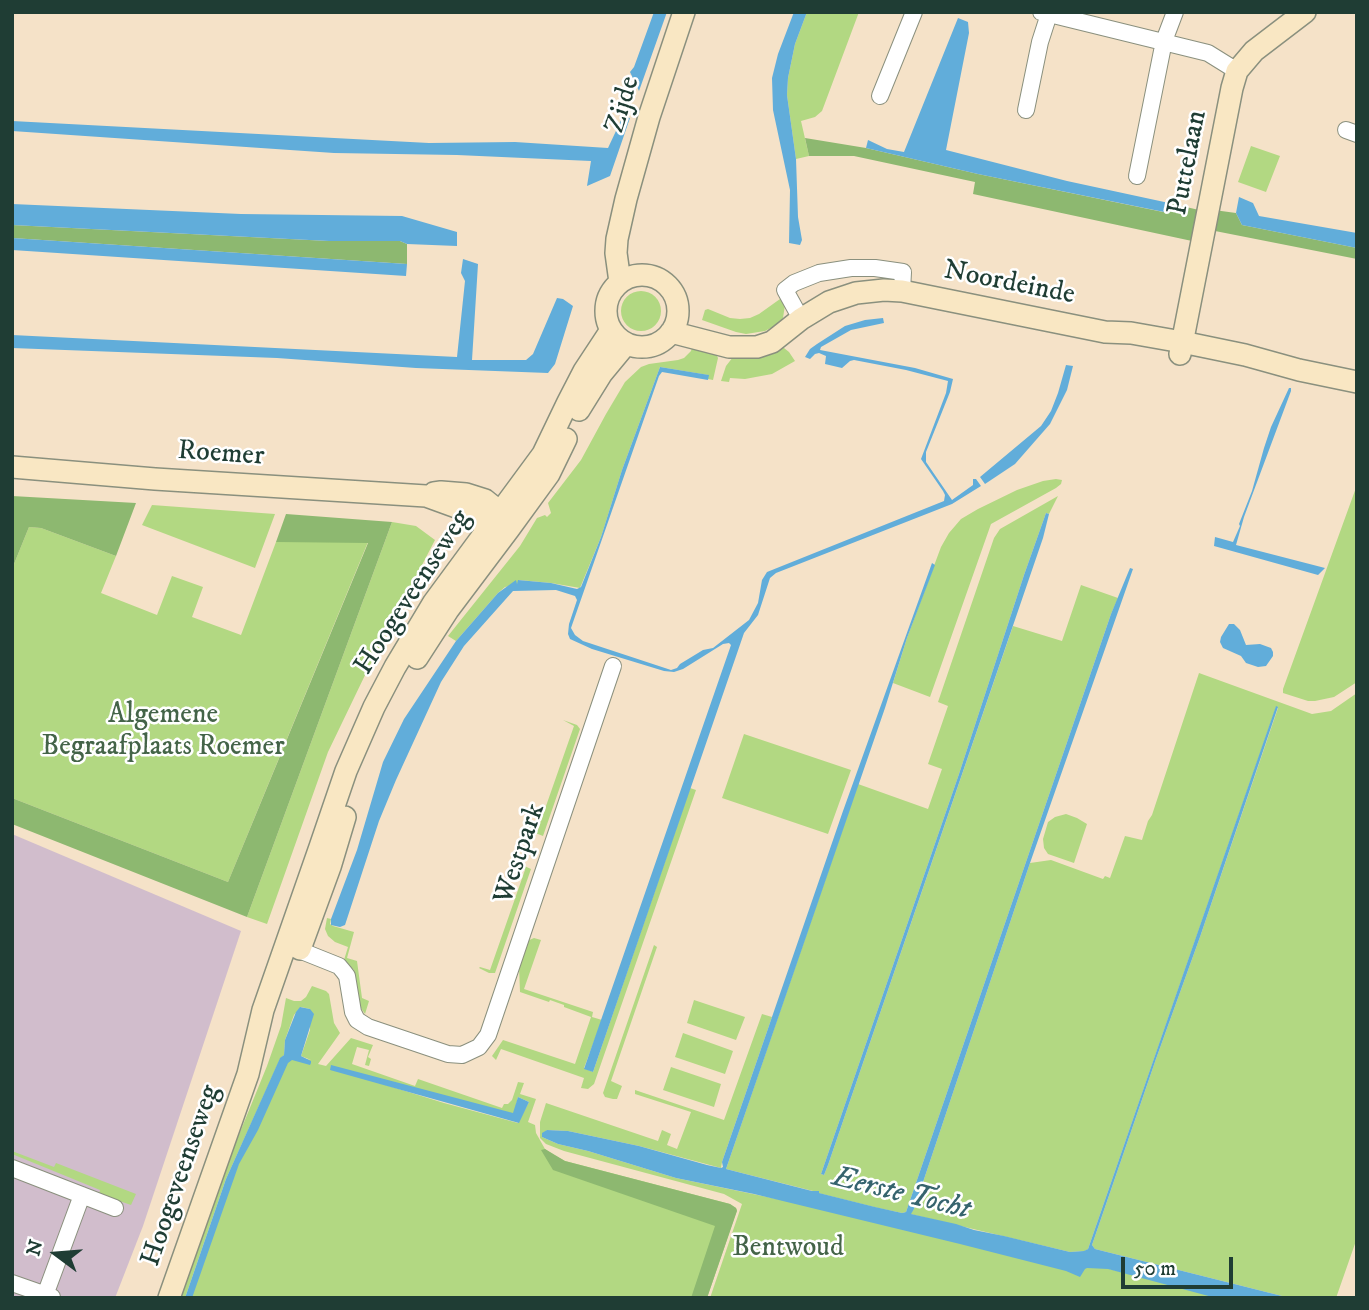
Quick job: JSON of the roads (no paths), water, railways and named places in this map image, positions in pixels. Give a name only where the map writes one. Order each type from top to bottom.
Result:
[{"type":"main road","name":"Zijde","points":[[629,278],[628,247],[622,216],[645,128],[684,12]]},
{"type":"main road","name":"Puttelaan","points":[[1181,348],[1237,71],[1254,51],[1305,12]]},
{"type":"main road","points":[[629,278],[657,278],[667,285],[677,301],[674,323],[665,338],[651,346],[634,346],[619,337],[606,318],[606,304],[611,292],[629,278]]},
{"type":"main road","name":"Noordeinde","points":[[674,323],[729,347],[757,347],[772,342],[829,302],[856,293],[902,291],[1105,332],[1125,342],[1181,348],[1242,365],[1299,370],[1357,382]]},
{"type":"main road","name":"Hoogeveenseweg","points":[[169,1298],[248,1074],[263,1010],[293,948],[346,771],[374,708],[434,602],[500,523],[549,474],[590,391],[613,358],[619,337]]},
{"type":"main road","name":"Roemer","points":[[12,467],[426,496],[500,523]]},
{"type":"street","points":[[880,96],[914,12]]},
{"type":"street","points":[[1137,176],[1164,41],[1175,12]]},
{"type":"street","points":[[1026,110],[1045,13],[1208,53],[1237,71]]},
{"type":"street","name":"Noordeinde","points":[[793,325],[786,290],[794,283],[819,274],[851,268],[904,272],[902,291]]},
{"type":"street","name":"Westpark","points":[[293,948],[339,966],[347,976],[353,1012],[357,1020],[368,1027],[448,1054],[462,1055],[479,1047],[488,1035],[613,666]]},
{"type":"street","points":[[12,1168],[115,1208]]},
{"type":"street","points":[[12,1283],[48,1297],[82,1195]]},
{"type":"water","points":[[654,12],[667,12],[639,91],[630,72]]},
{"type":"water","points":[[794,12],[807,12],[795,44],[787,95],[796,159],[798,217],[802,240],[800,245],[789,243],[790,190],[773,110],[772,78]]},
{"type":"water","points":[[958,18],[968,22],[969,33],[946,150],[1067,181],[1169,203],[1169,213],[866,148],[868,140],[887,149],[904,152]]},
{"type":"water","points":[[623,116],[630,118],[610,176],[587,186],[591,161],[334,153],[12,131],[12,121],[429,143],[515,142],[608,148]]},
{"type":"water","points":[[1239,197],[1253,203],[1259,216],[1357,233],[1357,248],[1242,225],[1236,213]]},
{"type":"water","points":[[12,204],[241,214],[402,216],[457,232],[457,246],[407,244],[400,241],[329,241],[12,225]]},
{"type":"water","points":[[12,238],[407,264],[406,276],[12,250]]},
{"type":"water","points":[[463,259],[478,264],[472,360],[526,360],[533,354],[557,298],[573,306],[555,364],[548,373],[416,368],[277,358],[12,348],[12,335],[457,357],[465,281],[461,273]]},
{"type":"water","points":[[883,318],[884,323],[851,330],[820,350],[915,368],[953,379],[926,452],[926,462],[952,500],[973,485],[973,479],[981,486],[952,504],[776,573],[770,578],[758,615],[744,633],[593,1072],[584,1069],[731,645],[729,643],[683,669],[664,671],[592,649],[570,639],[569,624],[577,600],[575,596],[556,590],[513,591],[464,646],[441,682],[379,821],[345,925],[331,925],[383,762],[404,719],[456,641],[498,593],[516,580],[517,584],[518,580],[577,589],[581,587],[660,367],[709,375],[708,380],[662,372],[659,376],[571,628],[583,641],[671,670],[677,668],[703,650],[713,648],[749,620],[758,603],[762,580],[767,572],[944,501],[943,491],[921,459],[948,381],[854,360],[842,368],[825,364],[826,356],[819,353],[810,359],[805,357],[810,349],[845,326]]},
{"type":"water","points":[[1066,365],[1073,366],[1067,390],[1050,424],[1015,464],[985,484],[980,477],[1041,426],[1051,411]]},
{"type":"water","points":[[1289,388],[1291,391],[1236,545],[1325,568],[1318,575],[1214,546],[1215,537],[1233,542],[1271,427]]},
{"type":"water","points":[[1046,513],[1049,514],[1043,538],[828,1165],[824,1175],[821,1174],[959,774]]},
{"type":"water","points":[[932,563],[935,565],[907,638],[726,1169],[875,1207],[906,1212],[1111,614],[1130,568],[1133,569],[911,1214],[1070,1252],[1088,1249],[1276,706],[1278,707],[1200,937],[1092,1245],[1095,1249],[1290,1298],[1216,1298],[1108,1269],[1087,1268],[1080,1277],[960,1244],[676,1178],[542,1137],[542,1133],[547,1130],[568,1131],[723,1167],[722,1162],[843,811]]},
{"type":"water","points":[[1229,624],[1234,624],[1240,630],[1246,645],[1260,644],[1271,648],[1273,656],[1266,666],[1258,667],[1246,663],[1241,656],[1223,648],[1221,637]]},
{"type":"water","points":[[300,1007],[310,1009],[314,1014],[301,1056],[311,1063],[310,1065],[292,1060],[288,1063],[258,1130],[239,1164],[192,1298],[185,1298],[226,1179],[280,1058],[284,1055],[285,1040]]},
{"type":"water","points":[[331,1065],[513,1113],[518,1097],[529,1102],[519,1123],[330,1070]]},
{"type":"park label","name":"Algemene Begraafplaats Roemer","points":[[163,732]]},
{"type":"park label","name":"Bentwoud","points":[[788,1249]]},
{"type":"water label","name":"Eerste Tocht","points":[[901,1195]]}]
